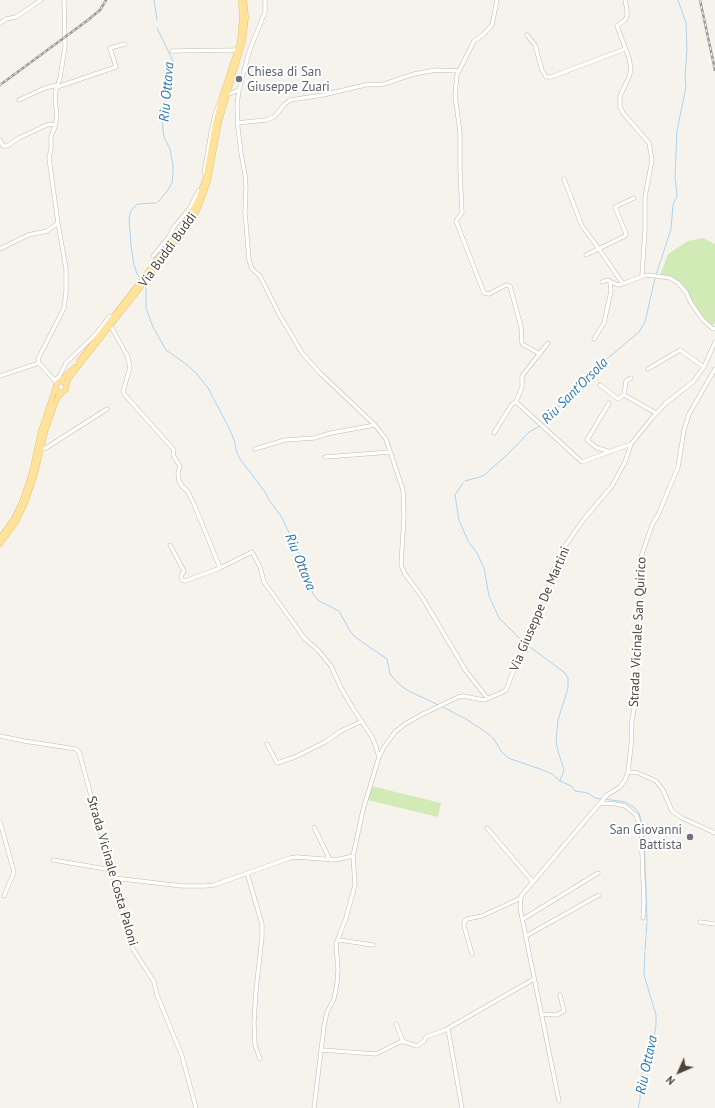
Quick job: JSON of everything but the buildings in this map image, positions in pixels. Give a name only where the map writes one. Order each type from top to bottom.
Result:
[{"type":"main road","name":"Via Buddi Buddi","points":[[147,276],[188,218],[198,200],[206,176],[220,101],[239,50],[242,18],[241,0]]},
{"type":"main road","name":"Via Buddi Buddi","points":[[0,538],[13,520],[22,502],[31,476],[41,431],[56,384],[73,369],[90,343],[188,226],[204,195],[211,169],[219,122],[245,29],[246,17],[244,0]]},
{"type":"main road","name":"Via Buddi Buddi","points":[[66,386],[68,380],[141,283]]},
{"type":"main road","points":[[0,544],[16,522],[25,503],[54,406],[58,397],[66,390],[66,386],[62,382],[56,384],[57,392],[62,392]]},
{"type":"street","points":[[0,23],[6,19],[16,17],[42,0]]},
{"type":"street","points":[[64,0],[65,47],[55,98],[58,115],[51,136],[51,149],[48,158],[66,269],[66,292],[64,308],[38,359],[39,363],[56,384],[66,363],[90,343]]},
{"type":"street","points":[[265,0],[265,12],[249,52],[239,90],[237,105],[240,153],[246,187],[245,212],[249,260],[252,269],[260,276],[280,316],[302,353],[320,373],[375,426],[386,439],[403,490],[404,517],[401,565],[405,574],[422,597],[466,671],[488,699]]},
{"type":"street","points":[[497,0],[492,25],[483,36],[474,41],[457,75],[455,95],[460,133],[462,213],[456,221],[484,293],[489,294],[506,285],[510,286],[520,327],[522,344],[540,354]]},
{"type":"street","points":[[625,0],[627,16],[625,20],[617,26],[629,58],[631,69],[620,96],[620,107],[623,113],[648,143],[652,160],[644,196],[645,231],[643,276]]},
{"type":"street","points":[[527,36],[534,45],[542,70],[546,77],[551,77],[625,49]]},
{"type":"street","points":[[19,100],[45,88],[57,86],[116,67],[110,48],[126,44]]},
{"type":"street","points":[[172,51],[239,50],[249,52]]},
{"type":"street","points":[[237,123],[266,120],[274,117],[290,100],[323,95],[364,85],[384,84],[414,74],[436,70],[459,71]]},
{"type":"street","points":[[227,95],[239,90]]},
{"type":"street","points":[[154,256],[168,238],[174,227],[189,209],[198,193],[204,176],[211,133],[220,101]]},
{"type":"street","points":[[0,140],[3,146],[6,146],[18,138],[49,124],[55,125]]},
{"type":"street","points":[[564,179],[582,226],[622,284]]},
{"type":"street","points":[[586,255],[625,236],[626,234],[614,207],[634,198]]},
{"type":"street","points":[[188,218],[189,209]]},
{"type":"street","points":[[0,249],[28,235],[47,231],[58,223]]},
{"type":"street","points":[[602,282],[607,280],[622,284],[648,275],[670,278],[678,283],[686,292],[691,303],[703,320],[715,329]]},
{"type":"street","points":[[594,339],[604,324],[611,291],[610,281]]},
{"type":"street","points":[[110,325],[127,355],[130,367],[124,392],[125,395],[174,450],[173,455],[180,466],[178,473],[179,481],[188,492],[194,504],[220,568]]},
{"type":"street","points":[[494,433],[512,404],[516,402],[522,387],[522,376],[548,343]]},
{"type":"street","points":[[714,344],[715,350]]},
{"type":"street","name":"Via Giuseppe De Martini","points":[[488,699],[506,690],[522,649],[548,597],[549,584],[553,571],[565,546],[584,518],[612,486],[625,462],[631,444],[666,403],[693,382],[704,367],[714,344]]},
{"type":"street","points":[[648,369],[680,350],[704,367]]},
{"type":"street","points":[[0,376],[39,363]]},
{"type":"street","name":"Strada Vicinale San Quirico","points":[[521,898],[603,800],[620,787],[628,772],[632,719],[635,704],[636,667],[641,629],[640,560],[652,525],[678,467],[684,430],[689,414],[715,369]]},
{"type":"street","points":[[600,384],[618,399],[624,395],[626,382],[631,378]]},
{"type":"street","points":[[624,395],[656,413]]},
{"type":"street","points":[[516,402],[582,462],[608,451],[631,444]]},
{"type":"street","points":[[608,451],[597,448],[587,440],[609,403]]},
{"type":"street","points":[[41,449],[46,448],[107,409]]},
{"type":"street","points":[[255,449],[285,440],[314,438],[332,433],[375,426]]},
{"type":"street","points":[[324,457],[391,452]]},
{"type":"street","points":[[170,545],[184,571],[181,576],[182,580],[185,581],[220,568],[252,552],[260,567],[264,582],[305,639],[318,650],[331,666],[341,688],[376,744],[378,757]]},
{"type":"street","points":[[314,1108],[327,1012],[334,999],[337,983],[338,970],[336,944],[339,940],[355,885],[353,856],[363,810],[378,757],[395,732],[405,724],[434,708],[463,696],[484,700],[488,699]]},
{"type":"street","points":[[267,744],[277,763],[295,758],[325,742],[341,731],[362,721]]},
{"type":"street","name":"Strada Vicinale Costa Paloni","points":[[0,736],[78,750],[133,949],[154,982],[157,995],[182,1056],[196,1108]]},
{"type":"street","points":[[628,772],[638,773],[656,781],[663,790],[672,811],[682,818],[715,833]]},
{"type":"street","points":[[603,800],[625,806],[636,815],[641,828],[644,904],[643,918]]},
{"type":"street","points":[[0,822],[14,872],[4,896]]},
{"type":"street","points":[[314,826],[330,860]]},
{"type":"street","points":[[487,828],[533,882]]},
{"type":"street","points":[[114,878],[197,886],[214,885],[290,858],[297,857],[341,860],[353,856]]},
{"type":"street","points":[[53,860],[62,860],[112,870]]},
{"type":"street","points":[[246,873],[262,924],[254,1023],[255,1044],[260,1059]]},
{"type":"street","points":[[523,919],[598,873]]},
{"type":"street","points":[[526,936],[600,895]]},
{"type":"street","points":[[521,898],[520,908],[559,1101]]},
{"type":"street","points":[[472,954],[464,922],[468,918],[482,916],[521,898]]},
{"type":"street","points":[[700,922],[715,924]]},
{"type":"street","points":[[339,940],[373,945]]},
{"type":"street","points":[[322,1050],[376,1054],[402,1042],[417,1046],[424,1041],[426,1037],[448,1029],[534,979]]},
{"type":"street","points":[[542,1014],[557,1015],[564,1011],[560,995]]},
{"type":"street","points":[[396,1024],[402,1042]]},
{"type":"street","points":[[448,1029],[462,1108]]},
{"type":"green space","points":[[703,238],[715,244],[715,323],[711,326],[691,303],[681,283],[660,276],[668,254],[688,241]]},
{"type":"green space","points":[[371,786],[441,803],[438,817],[368,800]]},
{"type":"waterway","name":"Riu Ottava","points":[[154,0],[157,20]]},
{"type":"waterway","name":"Riu Sant'Orsola","points":[[656,275],[671,229],[673,205],[677,196],[675,176],[677,131],[686,87],[686,23],[678,0]]},
{"type":"waterway","name":"Riu Ottava","points":[[157,28],[173,61],[170,85],[162,121],[164,137],[170,149],[173,165],[172,183],[158,202]]},
{"type":"waterway","name":"Riu Ottava","points":[[141,278],[137,274],[134,265],[129,218],[131,211],[137,204],[156,203]]},
{"type":"waterway","name":"Riu Sant'Orsola","points":[[543,425],[554,410],[574,395],[602,363],[639,332],[645,322],[655,278]]},
{"type":"waterway","name":"Riu Ottava","points":[[146,283],[146,308],[153,327],[166,350],[196,373],[208,388],[230,430],[240,459],[281,516],[304,564],[313,594],[319,601],[339,611],[355,637],[387,659],[390,674],[399,684],[407,690],[438,705]]},
{"type":"waterway","name":"Riu Sant'Orsola","points":[[465,481],[483,476],[507,455],[529,432],[540,426]]},
{"type":"waterway","name":"Riu Sant'Orsola","points":[[463,483],[455,495],[459,520],[468,541],[477,553],[484,568],[489,596],[499,618],[523,642]]},
{"type":"waterway","name":"Riu Sant'Orsola","points":[[526,644],[565,673],[568,678],[568,688],[558,720],[556,741],[564,770],[560,781]]},
{"type":"waterway","name":"Riu Ottava","points":[[441,706],[466,719],[487,733],[494,739],[501,751],[508,758],[552,774],[560,781],[571,786],[575,791],[588,793],[595,798],[601,799]]},
{"type":"waterway","name":"Riu Ottava","points":[[604,799],[625,802],[634,807],[639,813],[644,832],[647,921]]},
{"type":"waterway","name":"Riu Ottava","points":[[646,935],[647,923]]},
{"type":"waterway","name":"Riu Ottava","points":[[645,950],[646,937]]},
{"type":"waterway","name":"Riu Ottava","points":[[638,1108],[642,1073],[652,1054],[656,1024],[656,1015],[644,975],[645,952]]},
{"type":"railway","points":[[0,85],[88,20],[100,10],[106,0]]},
{"type":"railway","points":[[700,0],[715,70]]},
{"type":"place","name":"Chiesa di San Giuseppe Zuari","points":[[239,79]]},
{"type":"place","name":"San Giovanni Battista","points":[[690,837]]}]
